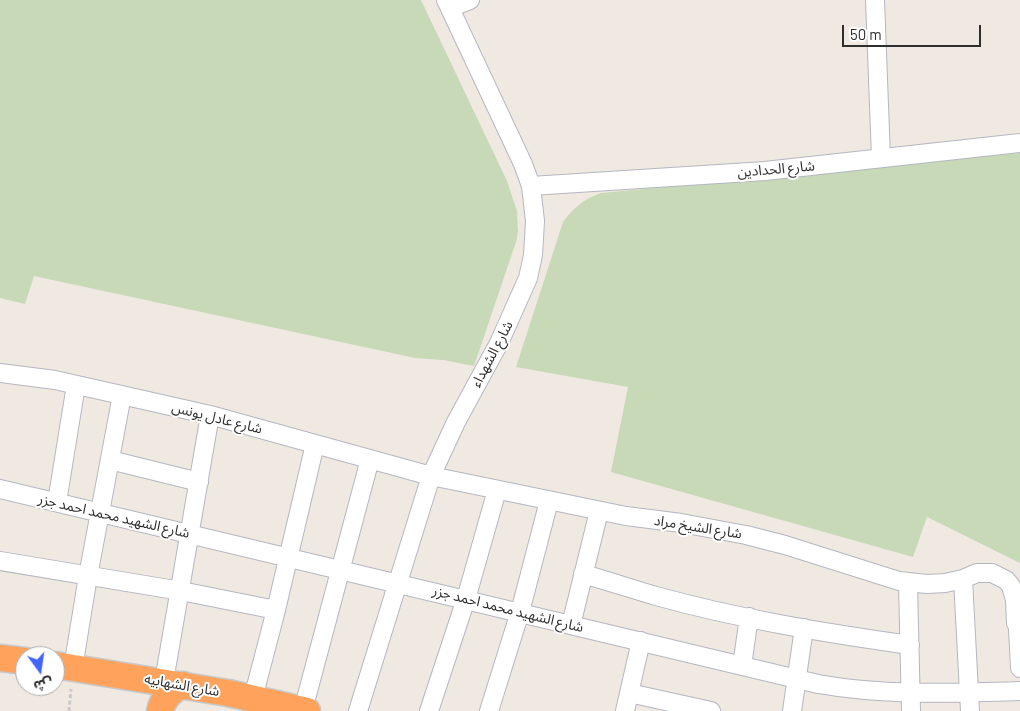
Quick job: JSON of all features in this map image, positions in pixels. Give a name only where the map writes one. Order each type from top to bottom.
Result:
[{"type":"highway","points":[[0,658],[15,660]]},
{"type":"highway","name":"شارع الشهابيه","points":[[65,666],[174,683],[305,710]]},
{"type":"highway","points":[[160,711],[167,695],[172,691],[174,683]]},
{"type":"street","points":[[448,4],[470,0]]},
{"type":"street","points":[[875,0],[881,158]]},
{"type":"street","name":"شارع الشهداء","points":[[358,711],[431,476],[456,422],[503,336],[528,278],[533,256],[536,232],[535,209],[530,186],[519,154],[448,4]]},
{"type":"street","name":"شارع الحدادين","points":[[530,186],[765,171],[1020,143]]},
{"type":"street","name":"شارع عادل يونس","points":[[0,372],[33,376],[210,415],[431,476]]},
{"type":"street","points":[[57,502],[76,385]]},
{"type":"street","points":[[65,662],[88,576],[122,396]]},
{"type":"street","points":[[174,683],[181,591],[210,415]]},
{"type":"street","points":[[253,698],[316,444]]},
{"type":"street","points":[[110,460],[199,482]]},
{"type":"street","points":[[305,710],[370,460]]},
{"type":"street","name":"شارع الشيخ مراد","points":[[431,476],[599,511],[688,524],[746,535],[785,545],[881,577],[908,583],[936,584],[963,579],[977,573],[992,573],[1006,580],[1014,593],[1016,623],[1019,630],[1020,668]]},
{"type":"street","name":"شارع الشهيد محمد احمد جزر","points":[[0,489],[797,679],[855,689],[911,693],[1020,691]]},
{"type":"street","points":[[429,711],[466,599],[497,490]]},
{"type":"street","points":[[489,711],[520,612],[549,501]]},
{"type":"street","points":[[571,624],[599,511]]},
{"type":"street","points":[[0,561],[181,591],[276,610]]},
{"type":"street","points":[[583,574],[657,596],[750,617],[804,628],[910,645]]},
{"type":"street","points":[[963,579],[970,711]]},
{"type":"street","points":[[908,583],[911,711]]},
{"type":"street","points":[[742,666],[750,617]]},
{"type":"street","points":[[792,711],[804,628]]},
{"type":"street","points":[[625,711],[641,641]]},
{"type":"street","points":[[629,693],[711,711]]},
{"type":"green space","points":[[0,0],[421,0],[507,181],[517,211],[518,232],[516,242],[474,366],[443,360],[415,358],[34,276],[25,304],[0,298]]},
{"type":"green space","points":[[1020,153],[1020,563],[927,517],[913,557],[611,472],[628,387],[516,367],[563,222],[579,205],[595,195]]}]
